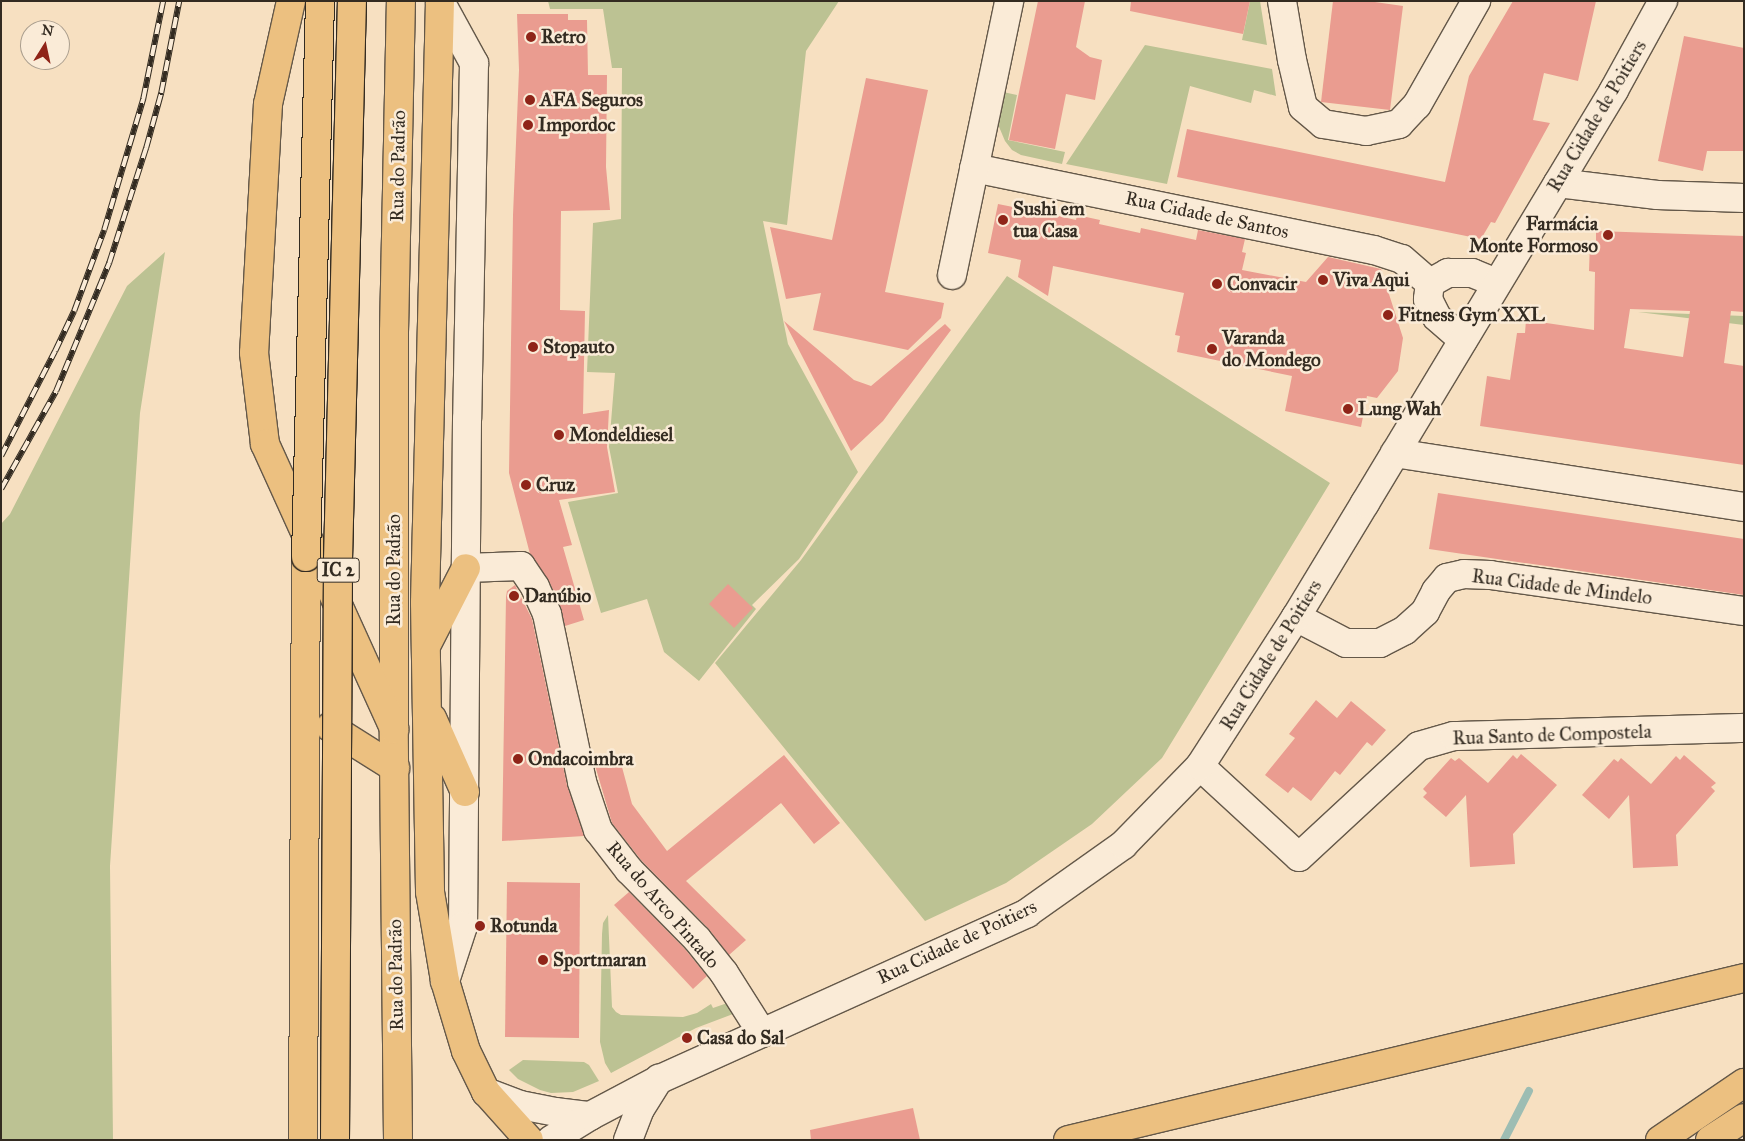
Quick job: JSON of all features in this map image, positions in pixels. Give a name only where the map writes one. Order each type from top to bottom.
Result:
[{"type":"main road","points":[[290,1],[268,104],[254,353],[265,444],[394,729]]},
{"type":"main road","name":"IC 2","points":[[303,1140],[306,557],[320,1]]},
{"type":"main road","name":"IC 2","points":[[335,1140],[338,560],[352,1]]},
{"type":"main road","name":"Rua do Padrão","points":[[398,1140],[394,729],[394,332],[401,1]]},
{"type":"main road","name":"Rua do Padrão","points":[[440,1],[428,417],[426,646],[430,892],[445,981],[466,1051],[486,1092],[529,1140]]},
{"type":"main road","points":[[426,646],[466,568]]},
{"type":"main road","points":[[427,707],[465,792]]},
{"type":"main road","points":[[330,727],[395,768]]},
{"type":"main road","points":[[1068,1140],[1744,978]]},
{"type":"main road","points":[[1660,1140],[1744,1083]]},
{"type":"main road","points":[[1710,1140],[1744,1118]]},
{"type":"street","name":"Rua do Padrão","points":[[440,1],[474,63],[462,926],[445,981]]},
{"type":"street","points":[[952,275],[1009,1]]},
{"type":"street","points":[[1282,1],[1292,60],[1304,107],[1323,124],[1366,132],[1399,124],[1417,105],[1476,1]]},
{"type":"street","name":"Rua Cidade de Poitiers","points":[[551,1140],[590,1116],[660,1079],[1027,913],[1123,845],[1200,766],[1296,617],[1558,183],[1663,1]]},
{"type":"street","name":"Rua Cidade de Santos","points":[[974,168],[1374,250],[1402,259],[1430,284]]},
{"type":"street","points":[[1558,183],[1657,195],[1744,198]]},
{"type":"street","points":[[1463,340],[1437,317],[1428,299],[1430,284],[1448,273],[1472,273],[1497,284]]},
{"type":"street","points":[[1395,453],[1744,507]]},
{"type":"street","name":"Rua do Arco Pintado","points":[[466,568],[522,566],[535,587],[547,614],[582,782],[598,830],[629,870],[698,939],[724,973],[762,1033]]},
{"type":"street","name":"Rua Cidade de Mindelo","points":[[1296,617],[1346,643],[1380,643],[1405,630],[1424,612],[1436,591],[1447,578],[1464,574],[1490,575],[1744,611]]},
{"type":"street","name":"Rua Santo de Compostela","points":[[1200,766],[1299,857],[1419,746],[1436,741],[1454,736],[1744,728]]},
{"type":"street","points":[[628,1140],[640,1110],[660,1079]]},
{"type":"street","points":[[486,1092],[520,1105],[590,1116]]},
{"type":"green space","points":[[548,1],[839,1],[806,51],[787,225],[763,221],[788,344],[858,472],[799,559],[752,605],[756,609],[699,681],[664,652],[647,599],[601,613],[568,502],[618,493],[609,447],[615,373],[587,372],[593,223],[621,219],[622,68],[612,68],[603,9],[550,9]]},
{"type":"green space","points":[[1250,1],[1260,1],[1267,45],[1242,40]]},
{"type":"green space","points":[[1145,45],[1272,69],[1276,96],[1254,90],[1251,103],[1190,86],[1167,184],[1066,164]]},
{"type":"green space","points":[[1003,92],[1017,95],[1008,140],[1065,152],[1062,164],[1021,155],[1012,150],[1005,141],[997,122]]},
{"type":"green space","points":[[165,252],[140,413],[110,866],[113,1140],[1,1140],[1,524],[10,514],[127,286]]},
{"type":"green space","points":[[1007,276],[1330,483],[1162,758],[1092,824],[1006,883],[925,921],[715,663],[801,560]]},
{"type":"green space","points":[[1638,312],[1744,316],[1744,325]]},
{"type":"green space","points":[[608,915],[612,1007],[616,1012],[621,1015],[683,1017],[697,1013],[711,1004],[713,1008],[736,1000],[741,1011],[696,1028],[611,1073],[605,1063],[600,1042],[602,934],[603,923]]},
{"type":"green space","points":[[523,1060],[584,1062],[589,1065],[599,1081],[573,1092],[551,1093],[540,1090],[518,1079],[509,1070]]},
{"type":"building","points":[[1038,1],[1085,1],[1076,47],[1090,57],[1102,60],[1095,100],[1066,94],[1055,149],[1009,140]]},
{"type":"building","points":[[1131,1],[1250,1],[1243,34],[1130,11]]},
{"type":"building","points":[[1333,1],[1368,1],[1403,6],[1390,110],[1321,102]]},
{"type":"building","points":[[1513,1],[1596,1],[1578,81],[1544,73],[1533,120],[1550,123],[1495,223],[1491,222],[1481,239],[1177,177],[1187,129],[1445,182],[1469,76]]},
{"type":"building","points":[[517,14],[568,14],[568,20],[587,20],[588,75],[607,75],[606,167],[610,210],[561,211],[560,310],[585,311],[583,414],[609,410],[607,447],[615,492],[559,500],[572,545],[563,547],[584,620],[565,626],[561,608],[549,581],[530,554],[509,473],[513,215],[519,70]]},
{"type":"building","points":[[1684,36],[1744,48],[1744,151],[1707,151],[1703,171],[1658,161]]},
{"type":"building","points":[[866,78],[928,90],[885,292],[944,303],[941,318],[908,350],[813,330],[821,293],[786,299],[770,227],[832,240]]},
{"type":"building","points":[[1014,201],[1037,206],[1036,211],[1076,220],[1077,215],[1100,220],[1099,224],[1140,233],[1141,228],[1196,240],[1198,230],[1245,239],[1242,252],[1246,253],[1242,270],[1306,282],[1328,257],[1381,269],[1403,338],[1398,371],[1377,398],[1367,396],[1361,427],[1285,411],[1292,376],[1177,352],[1180,336],[1175,335],[1184,293],[1053,266],[1048,296],[1018,277],[1021,260],[988,253],[998,204],[1013,207]]},
{"type":"building","points":[[1596,231],[1744,236],[1744,312],[1731,311],[1724,363],[1744,366],[1744,465],[1480,426],[1487,376],[1510,380],[1517,333],[1525,333],[1526,320],[1594,330],[1595,272],[1589,271],[1590,242],[1596,242]],"holes":[[[1630,309],[1690,311],[1683,357],[1624,348]]]},
{"type":"building","points":[[784,321],[854,380],[871,386],[945,324],[951,330],[883,421],[851,451]]},
{"type":"building","points":[[1438,493],[1744,539],[1744,595],[1429,549]]},
{"type":"building","points":[[728,584],[753,608],[734,628],[709,604]]},
{"type":"building","points":[[515,585],[532,619],[567,785],[584,836],[502,841],[506,597],[507,591]]},
{"type":"building","points":[[1316,700],[1337,718],[1351,701],[1386,730],[1372,746],[1367,742],[1340,775],[1335,771],[1311,801],[1293,787],[1288,793],[1265,775],[1295,738],[1289,734]]},
{"type":"building","points":[[1521,754],[1557,785],[1513,834],[1515,864],[1470,867],[1466,795],[1446,817],[1423,797],[1427,793],[1423,789],[1451,758],[1455,761],[1459,758],[1488,783],[1513,755],[1517,759]]},
{"type":"building","points":[[784,755],[840,823],[814,844],[781,803],[686,881],[746,940],[729,955],[708,928],[641,860],[612,823],[594,762],[619,756],[632,804],[667,851]]},
{"type":"building","points":[[1684,755],[1716,783],[1711,787],[1715,791],[1676,835],[1678,866],[1633,868],[1629,795],[1609,819],[1582,795],[1614,759],[1618,762],[1621,758],[1651,784],[1676,756],[1680,760]]},
{"type":"building","name":"Sportmaran","points":[[507,882],[580,883],[579,1038],[505,1037]]},
{"type":"building","points":[[629,892],[685,949],[707,976],[693,989],[614,905]]},
{"type":"building","points":[[913,1108],[920,1140],[811,1140],[810,1130]]},
{"type":"waterway","points":[[1504,1140],[1529,1091]]},
{"type":"railway","points":[[1,456],[74,311],[104,230],[143,99],[163,1]]},
{"type":"railway","points":[[1,489],[56,391],[109,263],[146,148],[161,93],[179,1]]},
{"type":"place","name":"Retro","points":[[531,37]]},
{"type":"place","name":"AFA Seguros","points":[[530,100]]},
{"type":"place","name":"Impordoc","points":[[528,125]]},
{"type":"place","name":"Sushi em tua Casa","points":[[1003,220]]},
{"type":"place","name":"Farmácia Monte Formoso","points":[[1608,235]]},
{"type":"place","name":"Viva Aqui","points":[[1323,280]]},
{"type":"place","name":"Convacir","points":[[1217,284]]},
{"type":"place","name":"Fitness Gym XXL","points":[[1388,315]]},
{"type":"place","name":"Stopauto","points":[[533,347]]},
{"type":"place","name":"Varanda do Mondego","points":[[1212,349]]},
{"type":"place","name":"Lung Wah","points":[[1348,409]]},
{"type":"place","name":"Mondeldiesel","points":[[559,435]]},
{"type":"place","name":"Cruz","points":[[526,485]]},
{"type":"place","name":"Danúbio","points":[[514,596]]},
{"type":"place","name":"Ondacoimbra","points":[[518,759]]},
{"type":"place","name":"Rotunda","points":[[480,926]]},
{"type":"place","name":"Sportmaran","points":[[543,960]]},
{"type":"place","name":"Casa do Sal","points":[[687,1038]]}]
